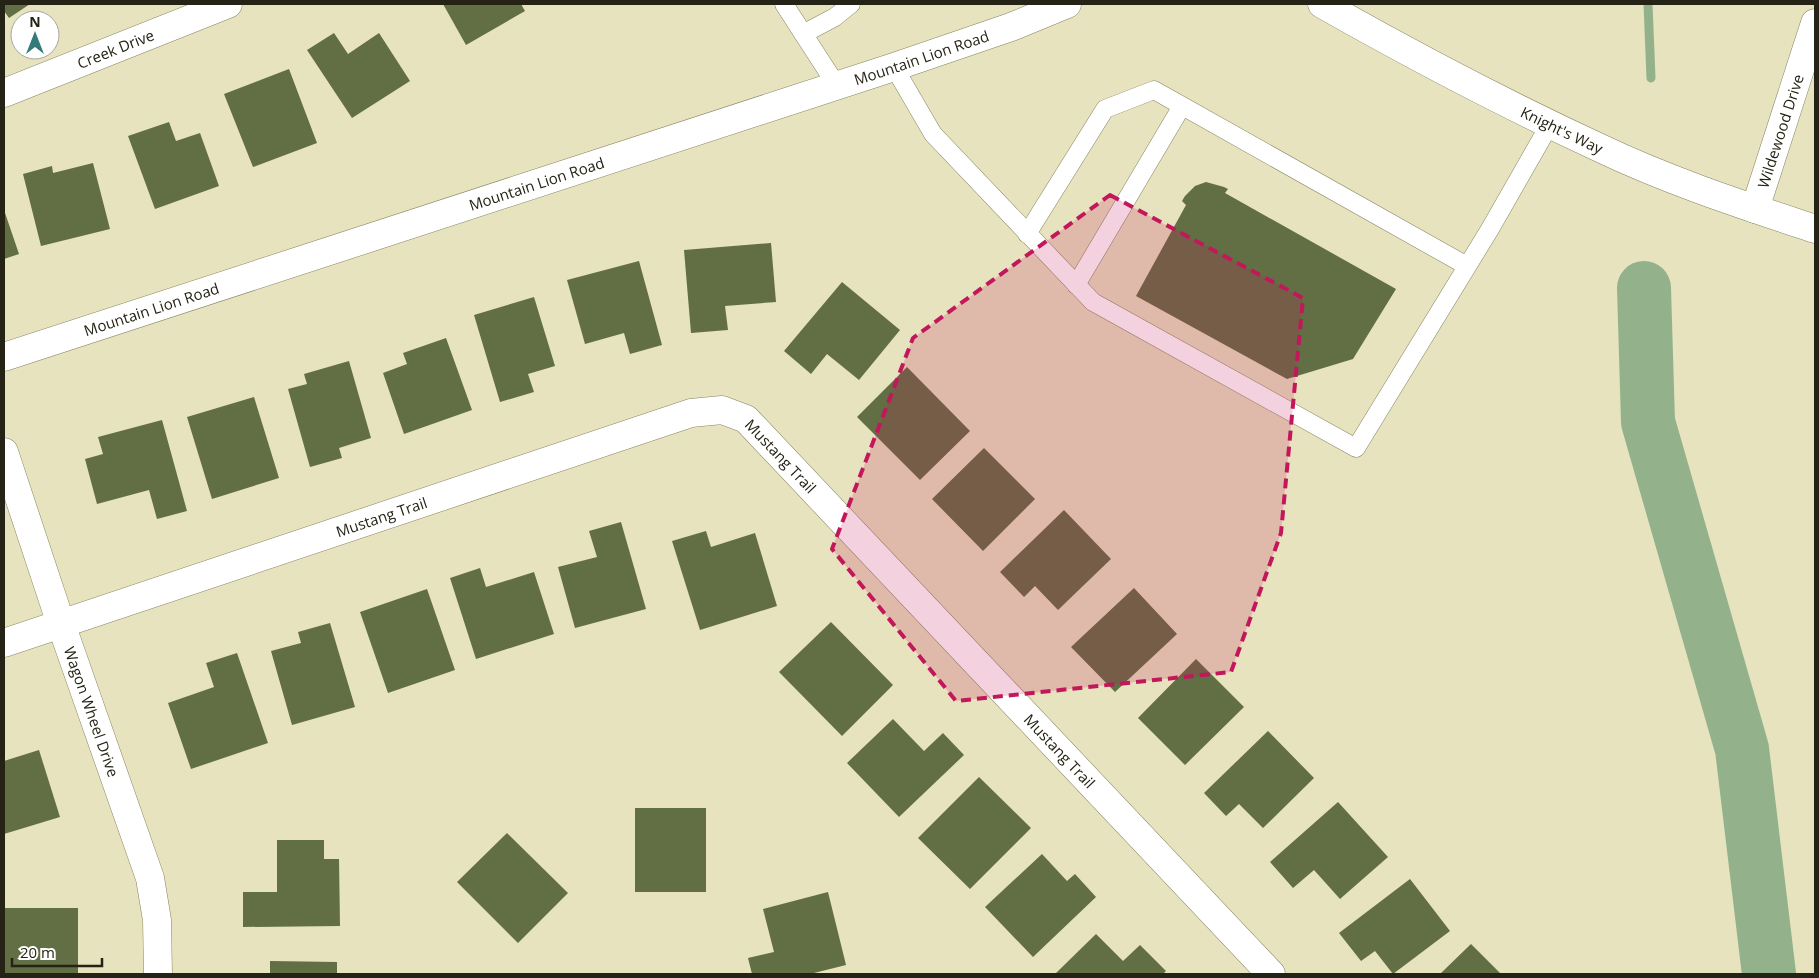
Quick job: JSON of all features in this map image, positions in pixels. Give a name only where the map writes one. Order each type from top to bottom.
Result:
[{"type":"street","name":"Creek Drive","points":[[4,93],[228,4]]},
{"type":"street","name":"Mountain Lion Road","points":[[4,357],[837,86],[1011,27],[1067,4]]},
{"type":"street","name":"Knight's Way","points":[[1322,4],[1405,51],[1601,149],[1755,209],[1815,230]]},
{"type":"street","name":"Wildewood Drive","points":[[1755,209],[1815,22]]},
{"type":"street","name":"Mustang Trail","points":[[4,644],[691,413],[722,410],[746,419],[1271,974]]},
{"type":"street","name":"Wagon Wheel Drive","points":[[4,452],[61,624],[150,878],[157,920],[158,974]]},
{"type":"lane","points":[[784,4],[837,86]]},
{"type":"lane","points":[[803,34],[835,17],[851,4]]},
{"type":"lane","points":[[894,67],[933,134],[1092,302],[1356,448],[1467,266],[1550,124]]},
{"type":"lane","points":[[1028,234],[1105,109],[1154,90],[1467,266]]},
{"type":"lane","points":[[1076,285],[1182,106]]},
{"type":"highlighted area","points":[[1110,195],[1303,298],[1281,533],[1231,672],[956,701],[832,549],[913,338]]},
{"type":"building","points":[[4,4],[30,4],[21,10],[10,10],[9,18],[4,11]]},
{"type":"building","points":[[443,4],[521,4],[525,11],[466,45]]},
{"type":"building","points":[[334,33],[348,54],[379,33],[410,81],[352,118],[307,50]]},
{"type":"building","points":[[289,69],[317,143],[253,167],[224,94]]},
{"type":"building","points":[[169,122],[176,141],[200,133],[219,186],[155,209],[128,136]]},
{"type":"building","points":[[93,163],[110,229],[41,246],[23,174],[52,166],[53,173]]},
{"type":"building","points":[[1206,182],[1228,189],[1225,193],[1396,289],[1353,359],[1287,379],[1136,296],[1186,205],[1182,201],[1185,196],[1195,186]]},
{"type":"building","points":[[4,210],[19,254],[4,259]]},
{"type":"building","points":[[771,243],[776,302],[725,306],[728,330],[691,333],[684,250]]},
{"type":"building","points":[[639,261],[662,345],[630,354],[624,333],[585,344],[567,280]]},
{"type":"building","points":[[842,282],[900,330],[859,380],[827,354],[811,374],[784,351]]},
{"type":"building","points":[[534,297],[555,366],[528,374],[534,392],[500,402],[474,315]]},
{"type":"building","points":[[446,338],[472,410],[404,434],[383,373],[407,364],[403,353]]},
{"type":"building","points":[[349,361],[371,438],[339,448],[342,458],[310,467],[288,389],[307,384],[304,374]]},
{"type":"building","points":[[907,367],[970,431],[920,480],[857,417]]},
{"type":"building","points":[[254,397],[279,478],[212,499],[187,417]]},
{"type":"building","points":[[162,420],[187,511],[157,519],[149,490],[97,504],[85,459],[103,454],[98,437]]},
{"type":"building","points":[[984,448],[1035,499],[983,551],[932,499]]},
{"type":"building","points":[[1064,510],[1111,559],[1058,610],[1035,586],[1024,597],[1000,572]]},
{"type":"building","points":[[621,522],[646,609],[575,628],[558,567],[597,557],[589,531]]},
{"type":"building","points":[[706,531],[711,547],[755,533],[777,606],[700,630],[672,541]]},
{"type":"building","points":[[480,568],[486,587],[534,572],[554,634],[476,659],[450,578]]},
{"type":"building","points":[[1134,588],[1177,634],[1115,692],[1071,647]]},
{"type":"building","points":[[427,589],[455,670],[388,693],[360,612]]},
{"type":"building","points":[[831,622],[893,685],[842,736],[779,672]]},
{"type":"building","points":[[330,623],[355,707],[292,725],[271,651],[301,643],[298,632]]},
{"type":"building","points":[[237,653],[268,743],[191,769],[168,703],[214,687],[206,663]]},
{"type":"building","points":[[1196,659],[1244,707],[1185,765],[1138,718]]},
{"type":"building","points":[[893,719],[924,751],[943,733],[964,755],[899,817],[847,763]]},
{"type":"building","points":[[1268,731],[1314,778],[1263,828],[1239,804],[1226,816],[1204,793]]},
{"type":"building","points":[[39,750],[60,817],[4,834],[4,761]]},
{"type":"building","points":[[979,777],[1031,828],[970,889],[918,838]]},
{"type":"building","points":[[1338,802],[1388,857],[1340,899],[1314,870],[1293,888],[1270,862]]},
{"type":"building","points":[[635,808],[706,808],[706,892],[635,892]]},
{"type":"building","points":[[507,833],[568,893],[518,943],[457,882]]},
{"type":"building","points":[[277,840],[324,840],[324,859],[339,859],[340,926],[243,927],[243,892],[277,892]]},
{"type":"building","points":[[1042,854],[1067,881],[1075,874],[1096,897],[1033,957],[985,907]]},
{"type":"building","points":[[1410,879],[1450,931],[1393,974],[1375,951],[1361,961],[1339,933]]},
{"type":"building","points":[[828,892],[846,965],[810,974],[752,974],[748,958],[774,952],[763,909]]},
{"type":"building","points":[[4,908],[78,908],[78,974],[4,974]]},
{"type":"building","points":[[1096,934],[1123,961],[1140,945],[1166,971],[1163,974],[1055,974]]},
{"type":"building","points":[[1471,944],[1501,974],[1440,974]]},
{"type":"building","points":[[270,961],[337,962],[337,974],[270,974]]},
{"type":"waterway","points":[[1648,4],[1651,78]]},
{"type":"waterway","points":[[1644,288],[1648,422],[1742,749],[1769,974]]}]
